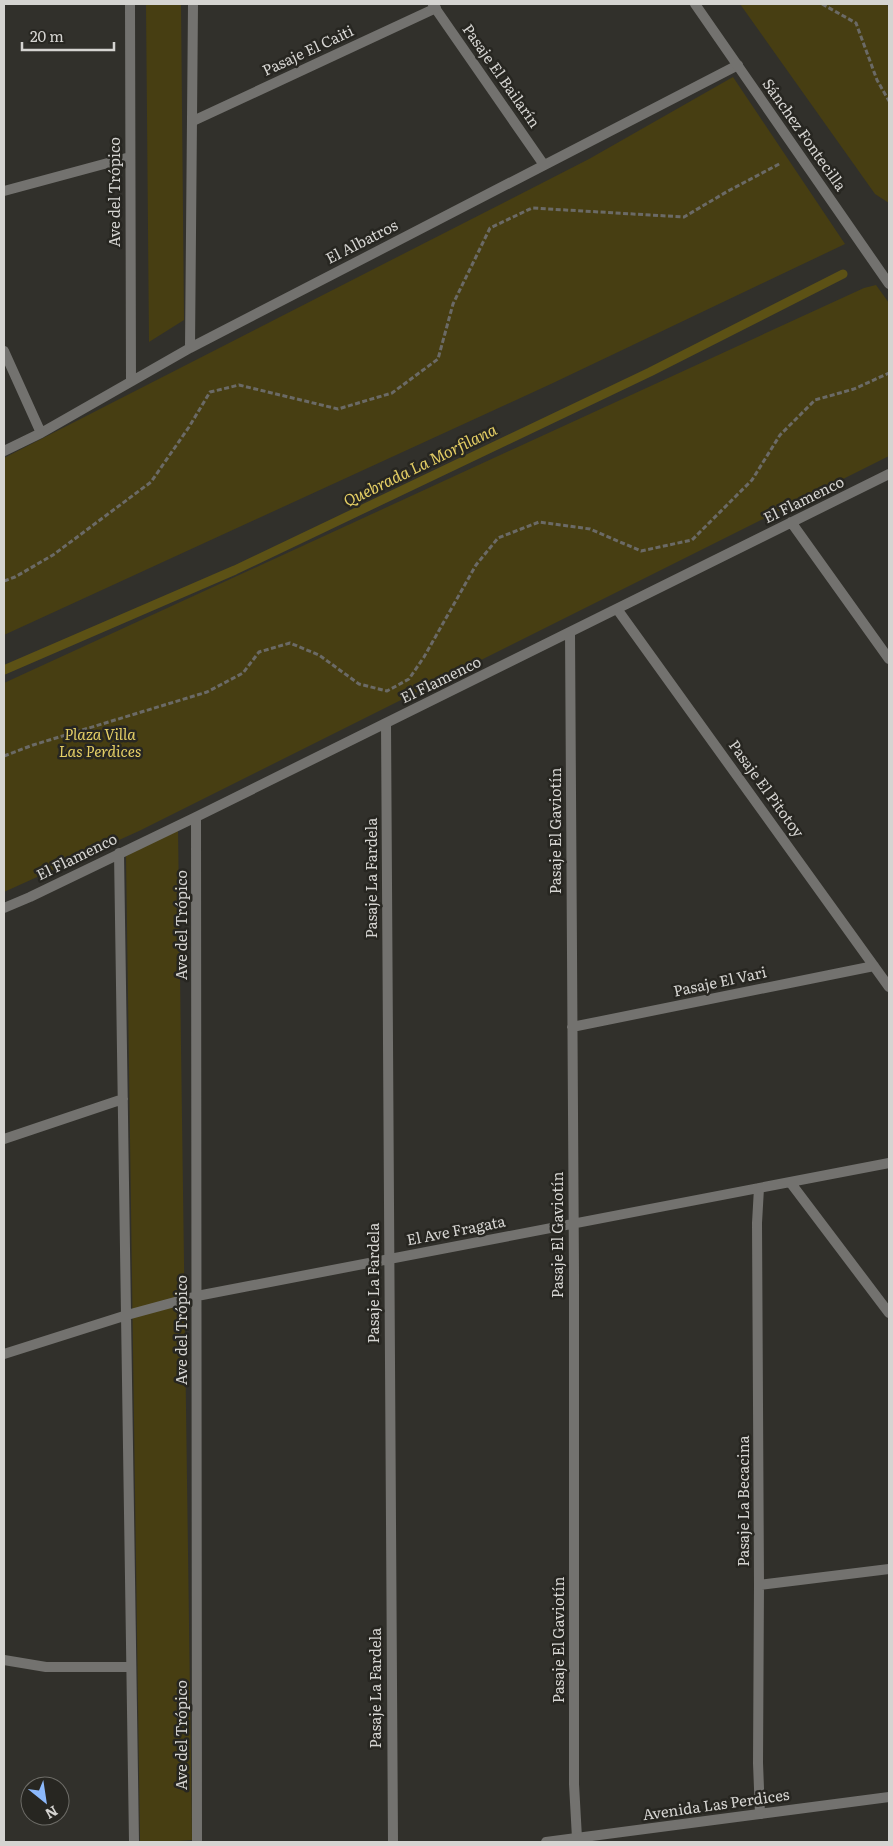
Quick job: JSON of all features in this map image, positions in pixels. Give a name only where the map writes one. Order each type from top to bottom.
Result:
[{"type":"street","name":"Ave del Trópico","points":[[130,4],[131,380]]},
{"type":"street","points":[[190,348],[193,4]]},
{"type":"street","name":"Sánchez Fontecilla","points":[[695,4],[889,284]]},
{"type":"street","name":"Pasaje El Caiti","points":[[193,121],[434,6]]},
{"type":"street","name":"Pasaje El Bailarín","points":[[434,6],[544,165]]},
{"type":"street","name":"El Albatros","points":[[4,451],[41,433],[190,348],[738,65]]},
{"type":"street","points":[[4,191],[130,157]]},
{"type":"street","points":[[4,351],[41,433]]},
{"type":"street","name":"El Flamenco","points":[[4,908],[196,818],[889,474]]},
{"type":"street","points":[[791,522],[889,659]]},
{"type":"street","name":"Pasaje El Pitotoy","points":[[617,609],[889,987]]},
{"type":"street","name":"Pasaje El Gaviotín","points":[[570,632],[574,1224],[574,1784],[577,1838]]},
{"type":"street","name":"Pasaje La Fardela","points":[[386,723],[393,1842]]},
{"type":"street","name":"Ave del Trópico","points":[[196,818],[197,1842]]},
{"type":"street","points":[[119,853],[134,1842]]},
{"type":"street","name":"Pasaje El Vari","points":[[572,1027],[874,966]]},
{"type":"street","points":[[4,1139],[123,1099]]},
{"type":"street","name":"El Ave Fragata","points":[[4,1354],[126,1315],[197,1296],[889,1163]]},
{"type":"street","points":[[790,1182],[889,1312]]},
{"type":"street","name":"Pasaje La Becacina","points":[[759,1188],[757,1232],[760,1585],[758,1763],[760,1814]]},
{"type":"street","points":[[760,1585],[889,1569]]},
{"type":"street","points":[[4,1660],[46,1667],[130,1667]]},
{"type":"street","name":"Avenida Las Perdices","points":[[546,1842],[889,1797]]},
{"type":"path","points":[[822,4],[856,23],[877,80],[889,101]]},
{"type":"path","points":[[4,581],[15,577],[52,554],[151,482],[210,392],[239,385],[338,409],[392,393],[438,359],[453,304],[490,228],[532,208],[684,217],[728,191],[799,154]]},
{"type":"path","points":[[4,756],[32,745],[208,692],[243,673],[259,652],[290,643],[319,655],[359,684],[387,690],[409,679],[424,657],[476,565],[498,538],[539,522],[590,529],[642,551],[692,540],[752,480],[780,435],[815,400],[854,388],[889,373]]},
{"type":"green space","points":[[146,4],[181,4],[184,320],[149,342]]},
{"type":"green space","points":[[740,4],[886,4],[889,8],[889,203],[875,194]]},
{"type":"green space","points":[[733,77],[845,244],[553,383],[4,635],[4,458],[589,159]]},
{"type":"green space","name":"Plaza Villa Las Perdices","points":[[876,285],[889,303],[889,456],[139,831],[4,892],[4,683],[864,288]]},
{"type":"green space","points":[[178,829],[192,1840],[140,1842],[126,856]]},
{"type":"waterway","name":"Quebrada La Morfilana","points":[[4,670],[235,570],[650,372],[843,274]]}]
